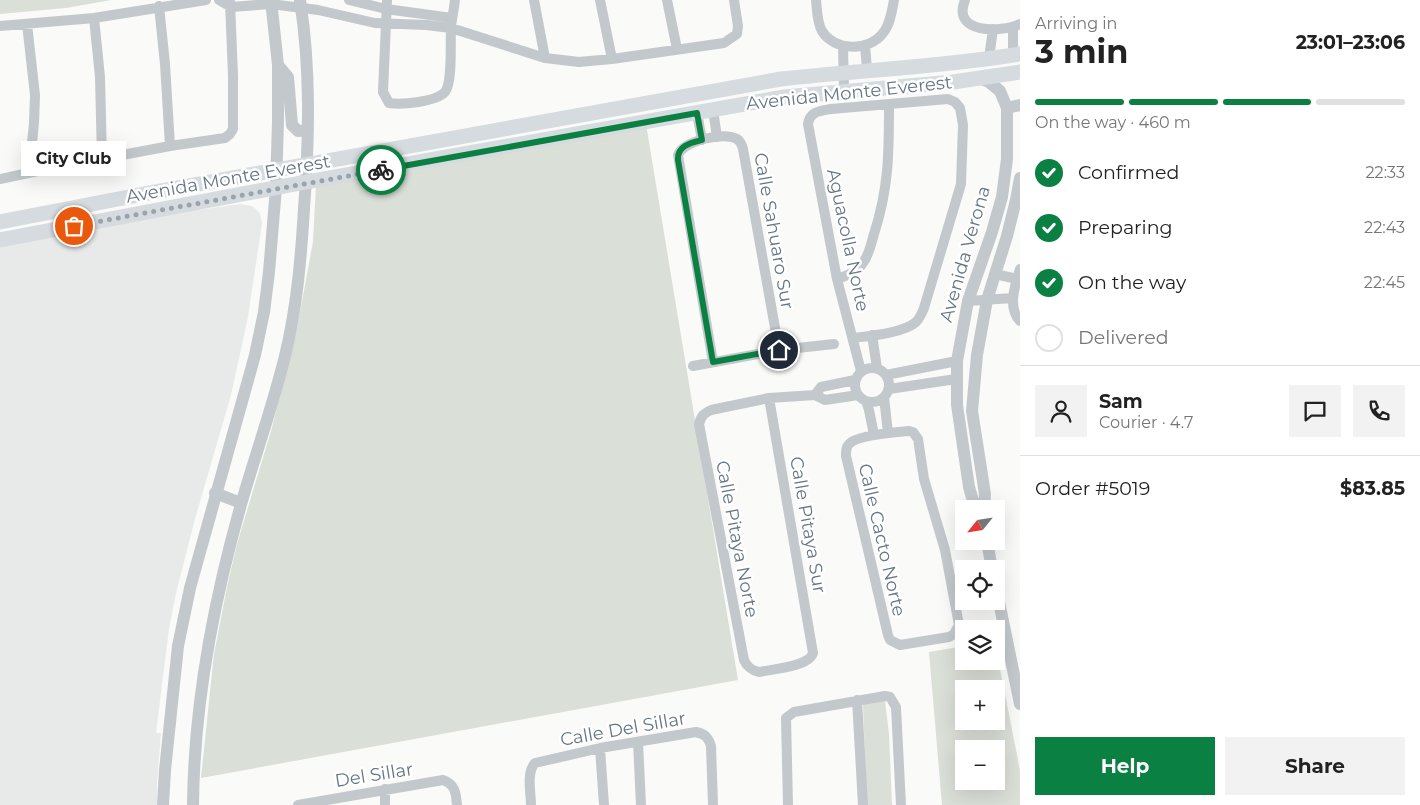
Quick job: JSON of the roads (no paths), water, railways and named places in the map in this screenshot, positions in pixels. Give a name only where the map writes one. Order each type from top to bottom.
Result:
[{"type":"main road","name":"Avenida Monte Everest","points":[[6,220],[574,115],[781,79],[844,72],[953,64],[1016,55]]},
{"type":"main road","points":[[930,65],[931,84]]},
{"type":"main road","name":"Avenida Monte Everest","points":[[0,240],[306,182],[784,97],[844,90],[931,84],[1020,72]]},
{"type":"main road","points":[[695,95],[697,113]]},
{"type":"main road","points":[[6,220],[16,237]]},
{"type":"street","points":[[0,26],[94,18],[159,6],[206,0]]},
{"type":"street","points":[[219,0],[230,4],[301,3],[385,24],[426,25],[452,23]]},
{"type":"street","points":[[350,0],[387,4],[452,23],[545,58],[578,62],[612,59],[724,42],[737,34],[738,26],[734,0]]},
{"type":"street","points":[[387,4],[383,92],[389,103],[404,104],[432,99],[441,96],[446,91],[449,78],[455,0]]},
{"type":"street","points":[[534,0],[545,58]]},
{"type":"street","points":[[600,0],[612,59]]},
{"type":"street","points":[[667,0],[677,50]]},
{"type":"street","points":[[816,0],[821,30],[826,36],[843,46],[865,45],[875,41],[883,33],[889,22],[894,0]]},
{"type":"street","points":[[965,0],[962,12],[963,18],[968,24],[976,27],[997,29],[1016,25],[1016,55]]},
{"type":"street","points":[[163,805],[178,646],[190,588],[255,355],[264,312],[277,170],[278,66],[271,2]]},
{"type":"street","points":[[193,805],[194,770],[207,650],[241,503],[285,355],[294,311],[300,266],[308,130],[307,50],[301,3]]},
{"type":"street","points":[[85,162],[225,138],[230,134],[233,129],[233,85],[230,4]]},
{"type":"street","points":[[159,6],[170,146]]},
{"type":"street","points":[[94,18],[100,77],[102,159]]},
{"type":"street","points":[[28,24],[34,95],[34,123],[29,174]]},
{"type":"street","points":[[989,58],[997,29]]},
{"type":"street","points":[[865,45],[868,70]]},
{"type":"street","points":[[843,46],[844,90]]},
{"type":"street","points":[[278,66],[288,77],[292,125],[298,131],[308,130]]},
{"type":"street","name":"Avenida Verona","points":[[972,500],[957,405],[957,360],[968,301],[1002,197],[1007,159],[1007,108],[1000,91],[989,82],[979,78]]},
{"type":"street","points":[[837,279],[851,274],[863,263],[870,249],[880,217],[889,168],[888,104],[948,99],[955,102],[960,108],[963,125],[961,184],[920,318],[906,328],[853,338]]},
{"type":"street","name":"Aguacolla Norte","points":[[862,371],[837,279],[808,124],[812,115],[818,111],[888,104]]},
{"type":"street","points":[[1007,108],[1020,105]]},
{"type":"street","points":[[709,138],[713,110]]},
{"type":"street","points":[[697,113],[709,138]]},
{"type":"street","points":[[709,138],[682,147],[678,160],[713,362]]},
{"type":"street","name":"Calle Sahuaro Sur","points":[[709,138],[734,138],[738,140],[743,149],[779,350]]},
{"type":"street","points":[[0,179],[48,169]]},
{"type":"street","name":"Avenida Verona","points":[[985,500],[972,411],[977,355],[987,300],[1016,200],[1020,178]]},
{"type":"street","points":[[995,274],[1018,274],[1013,298],[1013,310],[1020,321]]},
{"type":"street","points":[[968,301],[1013,298]]},
{"type":"street","points":[[872,335],[882,371],[888,379],[886,393],[888,433],[874,435]]},
{"type":"street","points":[[693,366],[779,350],[834,344]]},
{"type":"street","points":[[815,395],[821,388],[855,380],[866,368],[882,371],[957,360]]},
{"type":"street","points":[[769,398],[815,395],[825,400],[862,398],[875,401],[886,393],[956,379]]},
{"type":"street","points":[[855,380],[855,385],[862,398]]},
{"type":"street","name":"Calle Pitaya Norte","points":[[752,670],[744,660],[699,424],[705,413],[711,410],[769,398]]},
{"type":"street","name":"Calle Pitaya Sur","points":[[752,670],[759,672],[805,663],[812,657],[814,649],[769,398]]},
{"type":"street","name":"Calle Cacto Norte","points":[[862,398],[869,410],[874,435],[849,443],[846,448],[846,456],[888,635],[895,644],[900,645],[949,637],[958,630],[958,618],[947,559],[924,479],[918,439],[909,430],[888,433]]},
{"type":"street","points":[[215,494],[241,503]]},
{"type":"street","points":[[1001,610],[1020,704]]},
{"type":"street","points":[[788,805],[786,718],[794,712],[885,696],[890,697],[896,707],[901,805]]},
{"type":"street","points":[[857,700],[863,805]]},
{"type":"street","name":"Calle Del Sillar","points":[[531,805],[530,773],[531,767],[535,763],[600,748],[696,732],[704,733],[711,746],[713,805]]},
{"type":"street","points":[[638,742],[641,805]]},
{"type":"street","points":[[600,748],[604,805]]},
{"type":"street","name":"Del Sillar","points":[[298,805],[346,800],[385,789],[443,780],[450,782],[454,787],[457,805]]},
{"type":"street","points":[[385,789],[385,805]]},
{"type":"place","name":"City Club","points":[[74,226]]}]
